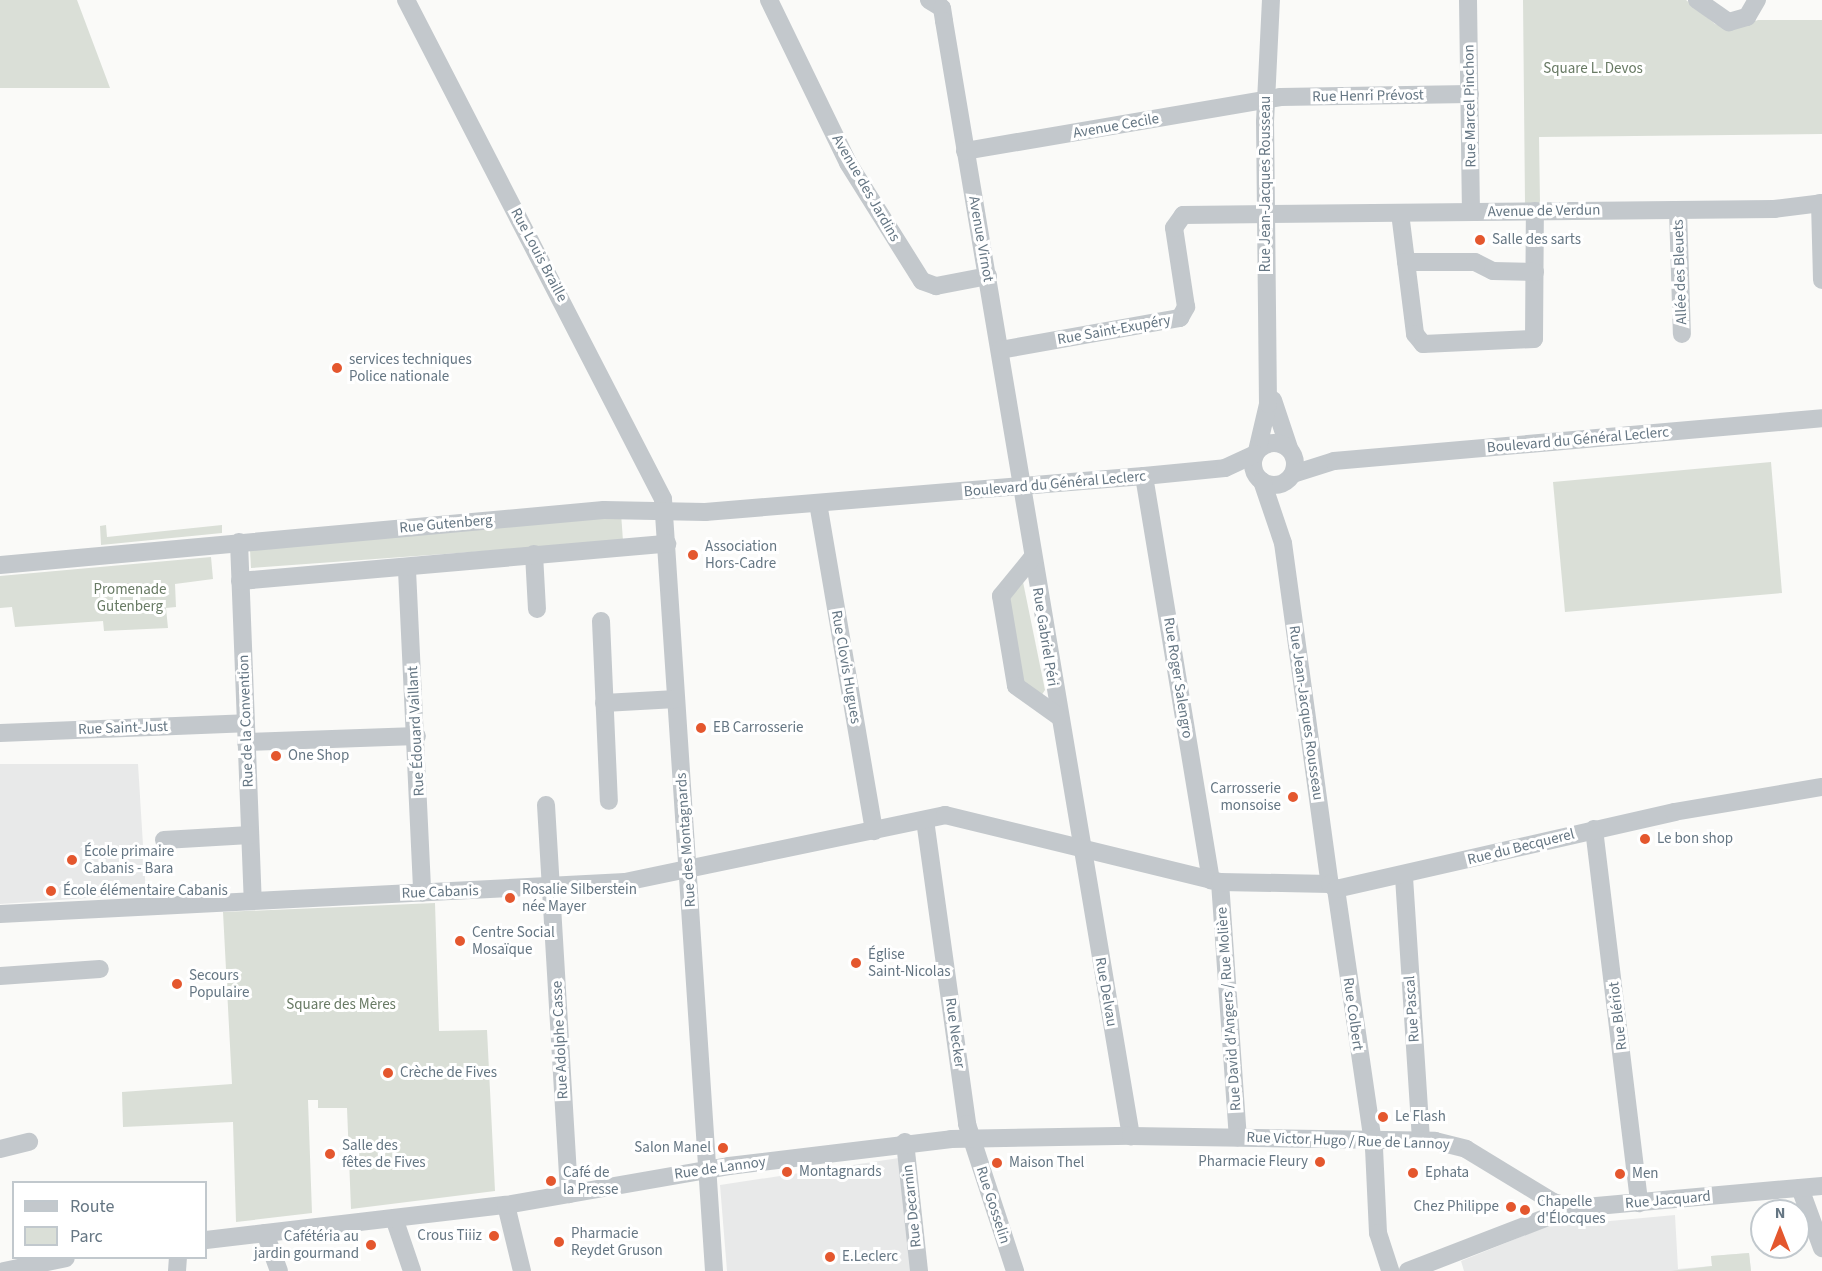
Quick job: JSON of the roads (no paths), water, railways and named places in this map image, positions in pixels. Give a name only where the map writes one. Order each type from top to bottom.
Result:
[{"type":"street","name":"Rue Louis Braille","points":[[406,0],[653,475],[666,512]]},
{"type":"street","name":"Avenue des Jardins","points":[[769,0],[848,163],[922,281],[936,286],[988,276]]},
{"type":"street","name":"Rue Jean-Jacques Rousseau","points":[[1256,452],[1267,426],[1266,100],[1271,0]]},
{"type":"street","name":"Rue Marcel Pinchon","points":[[1467,0],[1471,212]]},
{"type":"street","points":[[1697,0],[1720,19],[1734,22],[1751,13],[1757,0]]},
{"type":"street","name":"Avenue Virnot","points":[[940,2],[988,276],[1021,486]]},
{"type":"street","name":"Rue Henri Prévost","points":[[1266,100],[1470,94]]},
{"type":"street","name":"Avenue Cecile","points":[[965,151],[1266,100]]},
{"type":"street","points":[[1821,203],[1822,280]]},
{"type":"street","name":"Avenue de Verdun","points":[[1266,214],[1678,210],[1821,203]]},
{"type":"street","name":"Allée des Bleuets","points":[[1678,210],[1682,334]]},
{"type":"street","points":[[1400,213],[1414,334],[1423,344],[1530,342],[1536,334],[1534,211]]},
{"type":"street","name":"Rue Saint-Exupéry","points":[[1000,350],[1180,318],[1186,307],[1174,234],[1178,218],[1266,214]]},
{"type":"street","points":[[1406,262],[1475,262],[1493,270],[1535,272]]},
{"type":"street","name":"Rue Jean-Jacques Rousseau","points":[[1268,369],[1290,450]]},
{"type":"street","name":"Boulevard du Général Leclerc","points":[[1292,476],[1334,461],[1822,418]]},
{"type":"street","points":[[1270,443],[1290,450],[1292,476],[1279,485],[1259,479],[1256,452],[1270,443]]},
{"type":"street","name":"Boulevard du Général Leclerc","points":[[1290,450],[1334,461]]},
{"type":"street","name":"Boulevard du Général Leclerc","points":[[1217,470],[1256,452]]},
{"type":"street","name":"Boulevard du Général Leclerc","points":[[892,498],[1217,470],[1259,479]]},
{"type":"street","name":"Rue Roger Salengro","points":[[1144,476],[1215,881]]},
{"type":"street","name":"Rue Jean-Jacques Rousseau","points":[[1283,543],[1292,476]]},
{"type":"street","name":"Rue Jean-Jacques Rousseau","points":[[1259,479],[1283,543],[1333,886]]},
{"type":"street","name":"Rue Gabriel Péri","points":[[1021,486],[1082,848]]},
{"type":"street","name":"Rue Gutenberg","points":[[0,565],[604,510],[666,512],[892,498]]},
{"type":"street","name":"Rue Clovis Hugues","points":[[818,503],[874,831]]},
{"type":"street","name":"Rue des Montagnards","points":[[666,512],[676,699],[714,1271]]},
{"type":"street","name":"Rue de la Convention","points":[[239,542],[253,900]]},
{"type":"street","points":[[240,581],[407,570],[534,554],[667,544]]},
{"type":"street","points":[[534,554],[537,609]]},
{"type":"street","name":"Rue Gabriel Péri","points":[[1032,558],[1000,596],[1016,686],[1058,716]]},
{"type":"street","name":"Rue Édouard Vaillant","points":[[407,570],[417,736],[422,893]]},
{"type":"street","points":[[601,621],[609,801]]},
{"type":"street","points":[[604,704],[676,699]]},
{"type":"street","name":"Rue Saint-Just","points":[[0,732],[245,723]]},
{"type":"street","points":[[246,742],[417,736]]},
{"type":"street","name":"Rue du Becquerel","points":[[945,815],[1215,881],[1333,886],[1404,877],[1594,830],[1822,787]]},
{"type":"street","name":"Rue Adolphe Casse","points":[[546,805],[569,1194]]},
{"type":"street","name":"Rue Cabanis","points":[[0,914],[551,887],[688,871],[945,815]]},
{"type":"street","name":"Rue Necker","points":[[925,820],[971,1139]]},
{"type":"street","name":"Rue Blériot","points":[[1594,830],[1639,1203]]},
{"type":"street","points":[[164,840],[250,835]]},
{"type":"street","name":"Rue Delvau","points":[[1082,848],[1131,1136]]},
{"type":"street","name":"Rue Pascal","points":[[1404,877],[1421,1141]]},
{"type":"street","name":"Rue David d'Angers / Rue Molière","points":[[1215,881],[1238,1137]]},
{"type":"street","name":"Rue Colbert","points":[[1333,886],[1372,1139],[1378,1233],[1390,1271]]},
{"type":"street","points":[[0,976],[100,969]]},
{"type":"street","name":"Rue de Lannoy","points":[[207,1240],[506,1205],[706,1169],[905,1142],[1131,1136],[1238,1137]]},
{"type":"street","name":"Rue Victor Hugo / Rue de Lannoy","points":[[1238,1137],[1421,1141],[1460,1147],[1520,1182],[1574,1208]]},
{"type":"street","name":"Rue Gosselin","points":[[971,1139],[1015,1271]]},
{"type":"street","points":[[0,1149],[29,1142]]},
{"type":"street","name":"Rue Decarnin","points":[[905,1142],[919,1271]]},
{"type":"street","name":"Rue Jacquard","points":[[1408,1271],[1534,1218],[1574,1208],[1822,1186]]},
{"type":"street","points":[[1800,1188],[1822,1248]]},
{"type":"street","points":[[506,1205],[522,1271]]},
{"type":"street","points":[[394,1218],[412,1271]]},
{"type":"street","points":[[265,1233],[279,1271]]},
{"type":"street","points":[[4,1271],[57,1259]]},
{"type":"place","name":"Salle des sarts","points":[[1480,240]]},
{"type":"place","name":"services techniques Police nationale","points":[[337,368]]},
{"type":"place","name":"Association Hors-Cadre","points":[[693,555]]},
{"type":"place","name":"EB Carrosserie","points":[[701,728]]},
{"type":"place","name":"One Shop","points":[[276,756]]},
{"type":"place","name":"Carrosserie monsoise","points":[[1293,797]]},
{"type":"place","name":"Le bon shop","points":[[1645,839]]},
{"type":"place","name":"École primaire Cabanis - Bara","points":[[72,860]]},
{"type":"place","name":"École élémentaire Cabanis","points":[[51,891]]},
{"type":"place","name":"Rosalie Silberstein née Mayer","points":[[510,898]]},
{"type":"place","name":"Centre Social Mosaïque","points":[[460,941]]},
{"type":"place","name":"Église Saint-Nicolas","points":[[856,963]]},
{"type":"place","name":"Secours Populaire","points":[[177,984]]},
{"type":"place","name":"Crèche de Fives","points":[[388,1073]]},
{"type":"place","name":"Le Flash","points":[[1383,1117]]},
{"type":"place","name":"Salon Manel","points":[[723,1148]]},
{"type":"place","name":"Salle des fêtes de Fives","points":[[330,1154]]},
{"type":"place","name":"Pharmacie Fleury","points":[[1320,1162]]},
{"type":"place","name":"Maison Thel","points":[[997,1163]]},
{"type":"place","name":"Montagnards","points":[[787,1172]]},
{"type":"place","name":"Ephata","points":[[1413,1173]]},
{"type":"place","name":"Men","points":[[1620,1174]]},
{"type":"place","name":"Café de la Presse","points":[[551,1181]]},
{"type":"place","name":"Chez Philippe","points":[[1511,1207]]},
{"type":"place","name":"Chapelle d'Élocques","points":[[1525,1210]]},
{"type":"place","name":"Crous Tiiiz","points":[[494,1236]]},
{"type":"place","name":"Pharmacie Reydet Gruson","points":[[559,1242]]},
{"type":"place","name":"Cafétéria au jardin gourmand","points":[[371,1245]]},
{"type":"place","name":"E.Leclerc","points":[[830,1257]]},
{"type":"park label","name":"Square L. Devos","points":[[1593,69]]},
{"type":"park label","name":"Promenade Gutenberg","points":[[130,598]]},
{"type":"park label","name":"Square des Mères","points":[[341,1005]]}]
